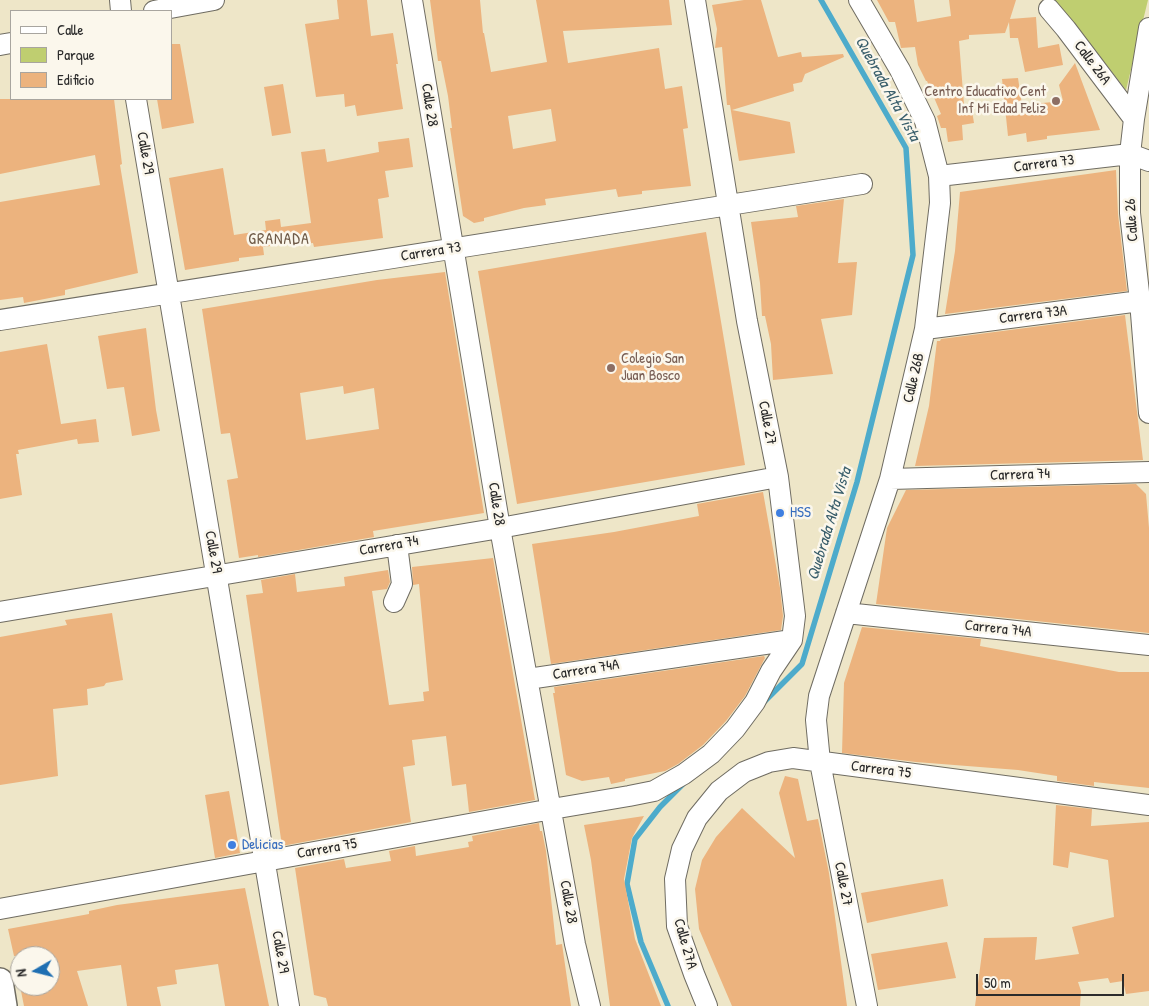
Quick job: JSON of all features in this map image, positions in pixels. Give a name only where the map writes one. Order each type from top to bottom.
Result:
[{"type":"main road","points":[[0,981],[4,1006]]},
{"type":"street","points":[[159,10],[214,0]]},
{"type":"street","name":"Calle 28","points":[[412,0],[500,528],[575,944],[590,1006]]},
{"type":"street","name":"Calle 27","points":[[654,791],[684,774],[712,754],[735,729],[755,702],[771,671],[792,640],[795,616],[778,477],[747,321],[695,0]]},
{"type":"street","name":"Calle 26B","points":[[820,762],[816,720],[819,696],[890,480],[925,328],[940,203],[939,176],[925,121],[900,70],[859,0]]},
{"type":"street","name":"Calle 26A","points":[[1049,9],[1066,28],[1134,119]]},
{"type":"street","name":"Calle 26","points":[[1149,28],[1134,119],[1140,157],[1130,213],[1140,301],[1149,413]]},
{"type":"street","name":"Calle 29","points":[[136,100],[289,1006]]},
{"type":"street","name":"Carrera 73","points":[[939,176],[1140,157]]},
{"type":"street","name":"Carrera 73","points":[[0,320],[862,184]]},
{"type":"street","name":"Carrera 73A","points":[[925,328],[1140,301]]},
{"type":"street","name":"Carrera 74","points":[[890,480],[1149,472]]},
{"type":"street","name":"Carrera 74","points":[[0,612],[500,528],[778,477]]},
{"type":"street","points":[[394,602],[402,584],[397,545]]},
{"type":"street","name":"Carrera 74A","points":[[846,613],[1149,645]]},
{"type":"street","name":"Carrera 74A","points":[[528,679],[792,640]]},
{"type":"street","name":"Carrera 75","points":[[675,878],[682,849],[698,818],[719,791],[744,772],[769,762],[793,758],[1149,805]]},
{"type":"street","name":"Calle 27","points":[[820,762],[867,1006]]},
{"type":"street","name":"Carrera 75","points":[[0,908],[654,791]]},
{"type":"street","name":"Calle 27A","points":[[675,878],[677,926],[707,1006]]},
{"type":"green space","points":[[1050,0],[1148,0],[1126,90],[1070,18]]},
{"type":"building","points":[[337,0],[367,0],[371,36],[393,33],[403,109],[357,116],[355,105],[345,107],[344,94],[316,97],[305,24],[339,19]]},
{"type":"building","points":[[430,0],[480,0],[483,33],[491,72],[547,62],[536,0],[669,0],[672,25],[563,31],[568,63],[659,48],[665,89],[682,86],[688,128],[683,129],[691,186],[642,191],[642,194],[618,197],[616,189],[545,199],[546,205],[524,208],[484,218],[484,221],[474,223],[463,216],[450,128],[452,128],[448,96],[441,61],[438,61]],"holes":[[[551,109],[556,141],[513,149],[508,116]]]},
{"type":"building","points":[[744,0],[761,0],[778,57],[801,52],[802,57],[843,54],[844,57],[805,74],[802,82],[793,84],[794,91],[732,110],[790,122],[795,153],[739,161],[730,105],[727,105],[722,47],[715,48],[717,29],[712,5]]},
{"type":"building","points":[[877,0],[914,0],[917,22],[951,16],[949,0],[1016,0],[1010,19],[1036,17],[1038,48],[1059,44],[1063,65],[1025,72],[1018,38],[1010,38],[1009,22],[1005,33],[969,35],[969,39],[959,41],[964,105],[971,105],[974,123],[962,125],[963,140],[948,142],[946,128],[941,128],[937,116],[941,114],[918,65],[915,47],[901,48],[895,22],[889,22]]},
{"type":"building","points":[[172,44],[180,44],[194,123],[162,129],[157,100],[172,100]]},
{"type":"building","points":[[1075,63],[1100,130],[1047,136],[1047,139],[1027,142],[1026,133],[1008,136],[1002,79],[1018,78],[1022,105],[1063,101],[1059,85]]},
{"type":"building","points":[[283,84],[291,133],[272,136],[264,87]]},
{"type":"building","points":[[0,99],[114,100],[122,164],[120,165],[138,273],[65,290],[65,295],[24,303],[23,297],[0,300],[0,202],[100,185],[95,155],[0,174]]},
{"type":"building","points":[[409,138],[413,167],[385,171],[389,197],[378,199],[383,238],[314,247],[313,243],[291,245],[291,243],[263,247],[264,255],[239,258],[239,261],[185,270],[169,178],[223,168],[234,235],[266,230],[265,221],[280,219],[281,227],[311,223],[301,152],[325,149],[327,162],[379,152],[378,142]]},
{"type":"building","points":[[1116,170],[1118,214],[1127,291],[945,314],[955,251],[960,192]]},
{"type":"building","points":[[844,199],[838,263],[857,262],[852,315],[821,319],[833,374],[773,380],[771,344],[765,316],[762,316],[760,283],[751,222],[798,217],[796,206]]},
{"type":"building","name":"Colegio San Juan Bosco","points":[[706,232],[745,465],[517,504],[478,271]]},
{"type":"building","points":[[445,272],[484,513],[373,531],[374,537],[258,557],[258,555],[239,558],[227,480],[238,478],[230,433],[221,434],[202,309],[377,280]],"holes":[[[343,386],[344,394],[374,388],[379,429],[306,440],[300,393]]]},
{"type":"building","points":[[1125,315],[1143,460],[915,466],[929,406],[937,341]]},
{"type":"building","points":[[146,328],[160,431],[132,436],[124,387],[107,389],[98,336]]},
{"type":"building","points":[[47,344],[61,424],[96,419],[99,442],[78,444],[77,439],[18,450],[19,454],[16,454],[22,495],[0,499],[0,352]]},
{"type":"building","points":[[1136,484],[1146,494],[1149,528],[1149,633],[876,604],[887,528],[906,490]]},
{"type":"building","points":[[763,492],[780,588],[783,616],[781,630],[551,664],[532,544],[614,532],[699,516],[697,504]]},
{"type":"building","points":[[493,558],[535,800],[469,812],[466,784],[452,786],[446,736],[412,740],[415,765],[403,767],[411,822],[282,846],[246,595],[263,593],[261,580],[295,574],[297,592],[345,586],[344,577],[388,570],[390,582],[387,589],[372,591],[389,705],[424,701],[423,692],[429,691],[419,584],[413,585],[412,567]]},
{"type":"building","points":[[112,613],[123,680],[87,689],[88,705],[53,709],[58,776],[0,785],[0,637],[67,625],[65,620]]},
{"type":"building","points":[[862,627],[981,639],[980,646],[1119,672],[1149,672],[1149,788],[1094,782],[1094,786],[1057,781],[1057,776],[1018,770],[916,762],[842,753],[844,683]]},
{"type":"building","points":[[764,656],[765,658],[745,696],[726,721],[703,745],[678,764],[665,771],[625,779],[625,781],[611,784],[609,777],[582,781],[566,775],[553,693],[555,693],[554,687]]},
{"type":"building","points":[[785,776],[798,779],[807,821],[818,819],[829,873],[847,1006],[732,1006],[699,929],[695,889],[702,860],[716,837],[742,808],[795,858],[779,793]]},
{"type":"building","points":[[229,791],[240,853],[215,858],[205,795]]},
{"type":"building","points":[[1056,805],[1092,809],[1091,826],[1149,822],[1149,991],[1126,994],[1123,981],[1110,983],[1108,978],[1078,982],[1081,991],[1080,1006],[975,1006],[984,938],[1037,937],[1035,960],[1079,954],[1072,927],[1114,917],[1108,860],[1070,852],[1068,868],[1053,865]]},
{"type":"building","points":[[644,816],[632,838],[624,879],[635,939],[661,1006],[610,1006],[591,860],[584,825]]},
{"type":"building","points":[[539,823],[546,851],[556,945],[562,944],[571,1006],[328,1006],[326,998],[314,995],[295,868],[344,859],[346,868],[391,861],[389,851],[415,846],[416,856],[469,847],[468,842],[473,841],[472,836]]},
{"type":"building","points":[[943,879],[948,906],[867,923],[861,893]]},
{"type":"building","points":[[245,888],[269,1006],[225,1006],[218,964],[175,970],[177,984],[157,987],[161,1006],[127,1006],[121,965],[77,971],[88,1006],[24,1006],[22,996],[60,996],[60,946],[12,946],[8,929],[89,914],[89,911],[117,905]]},
{"type":"building","points":[[947,942],[956,978],[878,990],[871,954]]},
{"type":"waterway","name":"Quebrada Alta Vista","points":[[763,703],[802,664],[857,482],[913,255],[906,148],[821,0]]},
{"type":"waterway","name":"Quebrada Alta Vista","points":[[668,1006],[641,942],[627,884],[635,839],[660,807],[683,784]]},
{"type":"place","name":"Centro Educativo Cent Inf Mi Edad Feliz","points":[[1056,101]]},
{"type":"place","name":"Colegio San Juan Bosco","points":[[611,368]]},
{"type":"place","name":"HSS","points":[[780,513]]},
{"type":"place","name":"Delicias","points":[[232,845]]},
{"type":"district","name":"GRANADA","points":[[279,240]]}]
